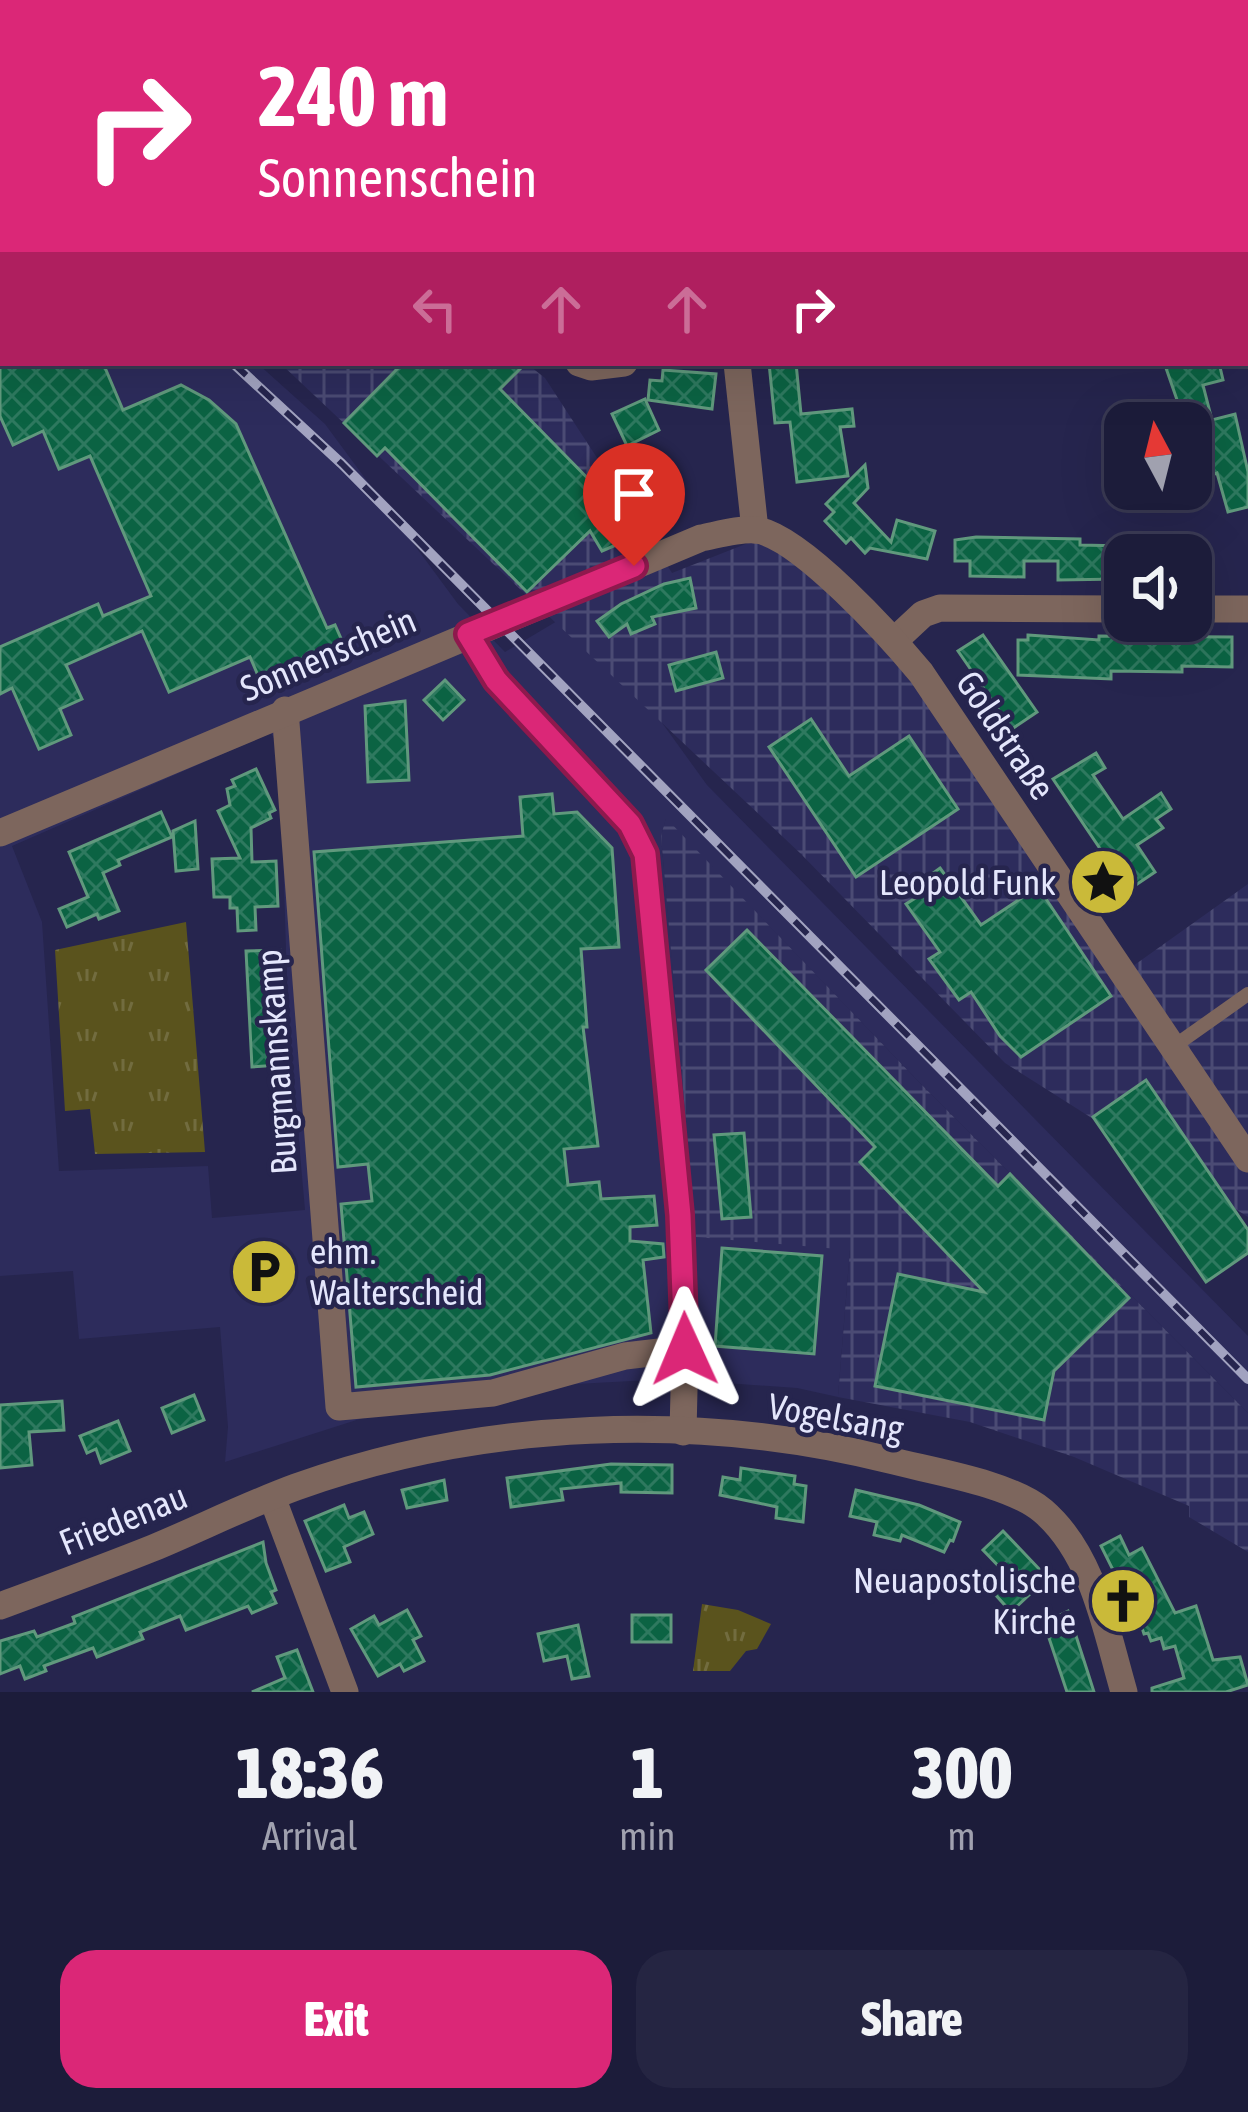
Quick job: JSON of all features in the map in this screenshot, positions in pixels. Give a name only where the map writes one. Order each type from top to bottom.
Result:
[{"type":"street","points":[[737,366],[755,530]]},
{"type":"street","name":"Sonnenschein","points":[[0,833],[701,538],[755,530]]},
{"type":"street","name":"Goldstraße","points":[[755,530],[782,540],[817,567],[921,673],[1248,1159]]},
{"type":"street","points":[[894,641],[923,614],[940,608],[1104,609]]},
{"type":"street","points":[[1212,609],[1248,610]]},
{"type":"street","points":[[468,634],[496,680],[630,824],[645,854],[680,1215],[685,1349],[682,1432]]},
{"type":"street","name":"Burgmannskamp","points":[[285,710],[339,1407],[509,1391],[625,1356],[685,1349]]},
{"type":"street","name":"Vogelsang","points":[[272,1497],[411,1454],[502,1438],[592,1431],[682,1432],[876,1457],[1030,1502],[1062,1532],[1084,1568],[1124,1692]]},
{"type":"street","points":[[272,1497],[345,1692]]},
{"type":"street","name":"Friedenau","points":[[0,1606],[272,1497]]},
{"type":"lane","points":[[1173,1048],[1248,994]]},
{"type":"shaded area","points":[[0,366],[260,366],[325,424],[458,604],[505,652],[579,608],[707,785],[1248,1336],[1248,1413],[666,819],[661,836],[687,1123],[850,1250],[838,1397],[797,1388],[668,1379],[558,1385],[366,1417],[225,1462],[228,1427],[220,1327],[79,1339],[73,1271],[0,1276]],"holes":[[[271,733],[280,749],[288,1017],[305,1210],[212,1218],[208,1166],[59,1171],[42,922],[12,846]]]},
{"type":"shaded area","points":[[283,366],[530,366],[545,378],[672,573],[761,538],[883,622],[1119,976],[1248,884],[1248,1217],[1005,1063],[800,853]]},
{"type":"shaded area","points":[[666,818],[916,1079],[1248,1413],[1248,1552],[1189,1517],[1189,1506],[1074,1457],[970,1422],[838,1397],[850,1250],[696,1237],[661,836]]},
{"type":"green space","points":[[186,922],[205,1152],[95,1154],[90,1109],[65,1111],[55,950]]},
{"type":"green space","points":[[702,1604],[738,1610],[771,1624],[757,1649],[746,1651],[730,1671],[693,1671]]},
{"type":"building","points":[[0,366],[104,366],[123,410],[181,385],[209,400],[236,424],[327,628],[335,625],[343,643],[260,680],[250,657],[169,692],[142,631],[66,665],[82,699],[60,709],[71,735],[39,749],[12,688],[0,694],[0,647],[98,604],[103,616],[151,596],[90,456],[59,469],[43,431],[13,445],[0,416]]},
{"type":"building","points":[[400,366],[523,366],[500,389],[610,501],[634,491],[651,530],[602,551],[590,531],[527,592],[385,448],[377,456],[344,423]]},
{"type":"building","points":[[769,366],[796,366],[801,414],[852,409],[854,426],[840,427],[848,476],[797,482],[790,422],[775,423]]},
{"type":"building","points":[[1220,366],[1223,380],[1203,385],[1207,402],[1178,402],[1166,368]]},
{"type":"building","points":[[663,370],[716,374],[712,409],[648,400],[650,380],[662,381]]},
{"type":"building","points":[[645,399],[659,430],[627,446],[612,414]]},
{"type":"building","points":[[1235,414],[1248,472],[1248,507],[1228,512],[1217,473],[1212,475],[1212,420]]},
{"type":"building","points":[[865,465],[868,488],[854,503],[891,542],[897,520],[935,531],[927,559],[870,548],[865,553],[851,538],[846,543],[825,521],[834,512],[826,504]]},
{"type":"building","points":[[1080,539],[1080,545],[1104,546],[1104,579],[1058,580],[1058,561],[1024,561],[1024,577],[970,576],[970,561],[955,561],[955,540]]},
{"type":"building","points":[[690,578],[696,608],[652,617],[655,624],[631,634],[627,624],[609,637],[597,621],[664,584]]},
{"type":"building","points":[[983,635],[1037,712],[1012,729],[958,651]]},
{"type":"building","points":[[1028,635],[1099,640],[1104,636],[1104,642],[1212,642],[1212,637],[1232,637],[1232,667],[1111,671],[1111,679],[1018,675],[1018,640],[1028,640]]},
{"type":"building","points":[[716,652],[723,678],[676,691],[669,665]]},
{"type":"building","points":[[445,680],[464,700],[443,720],[424,700]]},
{"type":"building","points":[[405,701],[409,780],[368,782],[365,706]]},
{"type":"building","points":[[811,719],[849,776],[909,736],[958,809],[856,877],[769,747]]},
{"type":"building","points":[[1096,753],[1105,768],[1093,775],[1123,819],[1161,793],[1171,809],[1156,819],[1163,828],[1137,845],[1155,872],[1124,893],[1105,865],[1109,862],[1053,779]]},
{"type":"building","points":[[256,769],[275,810],[269,813],[271,818],[251,828],[252,862],[276,861],[278,906],[255,907],[256,930],[238,931],[237,908],[230,908],[230,897],[214,897],[212,859],[240,858],[218,811],[230,805],[227,789],[235,786],[232,780]]},
{"type":"building","points":[[552,794],[554,814],[577,812],[612,848],[619,947],[581,949],[587,1027],[583,1027],[598,1146],[564,1149],[568,1185],[599,1182],[601,1199],[654,1196],[657,1225],[630,1227],[630,1241],[663,1244],[664,1257],[643,1260],[651,1333],[490,1375],[356,1387],[341,1204],[372,1201],[368,1164],[338,1167],[314,852],[523,836],[520,797]]},
{"type":"building","points":[[161,812],[172,837],[118,860],[120,865],[103,873],[119,911],[99,919],[97,914],[67,927],[59,909],[88,897],[69,852]]},
{"type":"building","points":[[195,821],[198,869],[176,871],[173,831]]},
{"type":"building","points":[[940,868],[981,925],[1038,887],[1111,996],[1021,1057],[1000,1036],[971,992],[959,1000],[929,959],[940,952],[906,904],[917,897],[911,889]]},
{"type":"building","points":[[747,930],[998,1186],[1010,1174],[1129,1298],[1054,1371],[1044,1420],[875,1386],[898,1274],[984,1292],[860,1162],[875,1147],[706,970]]},
{"type":"building","points":[[280,950],[282,994],[270,994],[270,1040],[278,1039],[279,1065],[252,1067],[246,951]]},
{"type":"building","points":[[1146,1080],[1248,1230],[1248,1253],[1206,1282],[1093,1117]]},
{"type":"building","points":[[744,1133],[751,1217],[722,1219],[714,1135]]},
{"type":"building","points":[[722,1248],[822,1256],[814,1354],[715,1346]]},
{"type":"building","points":[[194,1395],[204,1420],[172,1433],[162,1408]]},
{"type":"building","points":[[62,1401],[64,1430],[29,1432],[32,1465],[0,1468],[0,1405]]},
{"type":"building","points":[[118,1421],[130,1451],[101,1463],[96,1449],[87,1453],[80,1436]]},
{"type":"building","points":[[611,1464],[672,1465],[672,1493],[621,1492],[621,1483],[561,1489],[563,1500],[511,1507],[507,1478]]},
{"type":"building","points":[[741,1468],[795,1476],[794,1484],[806,1486],[803,1522],[776,1518],[777,1507],[720,1495],[723,1477],[740,1480]]},
{"type":"building","points":[[444,1480],[447,1500],[407,1508],[402,1490]]},
{"type":"building","points":[[856,1490],[919,1505],[960,1522],[953,1541],[944,1552],[902,1535],[900,1541],[874,1535],[877,1522],[850,1516]]},
{"type":"building","points":[[344,1505],[349,1518],[364,1512],[373,1534],[344,1547],[350,1562],[326,1571],[305,1521]]},
{"type":"building","points":[[1003,1531],[1041,1571],[1023,1589],[1029,1595],[1011,1612],[993,1592],[1009,1577],[983,1550]]},
{"type":"building","points":[[1120,1536],[1129,1555],[1142,1548],[1175,1613],[1196,1606],[1213,1660],[1240,1657],[1248,1685],[1226,1692],[1152,1692],[1152,1688],[1184,1678],[1175,1646],[1164,1649],[1161,1638],[1151,1641],[1144,1634],[1128,1585],[1122,1588],[1101,1546]]},
{"type":"building","points":[[263,1542],[276,1603],[252,1613],[248,1606],[186,1630],[180,1616],[140,1632],[143,1639],[97,1657],[93,1648],[44,1666],[46,1671],[25,1679],[20,1666],[0,1674],[0,1641],[34,1631],[37,1637],[75,1623],[73,1617]]},
{"type":"building","points":[[407,1610],[421,1636],[413,1640],[424,1661],[404,1671],[400,1664],[378,1676],[351,1629],[374,1616],[379,1625]]},
{"type":"building","points":[[1068,1611],[1094,1692],[1067,1692],[1044,1623]]},
{"type":"building","points":[[632,1615],[671,1615],[671,1642],[632,1642]]},
{"type":"building","points":[[578,1625],[589,1676],[572,1679],[567,1656],[544,1661],[538,1634]]},
{"type":"building","points":[[297,1650],[313,1692],[252,1692],[285,1678],[277,1657]]},
{"type":"railway","points":[[236,366],[342,464],[1248,1379]]},
{"type":"place","name":"Leopold Funk","points":[[1103,882]]},
{"type":"place","name":"ehm. Walterscheid","points":[[264,1272]]},
{"type":"place","name":"Neuapostolische Kirche","points":[[1123,1601]]},
{"type":"route","points":[[634,566],[468,634],[483,662],[519,707],[630,824],[645,854],[680,1215],[685,1349]]}]
